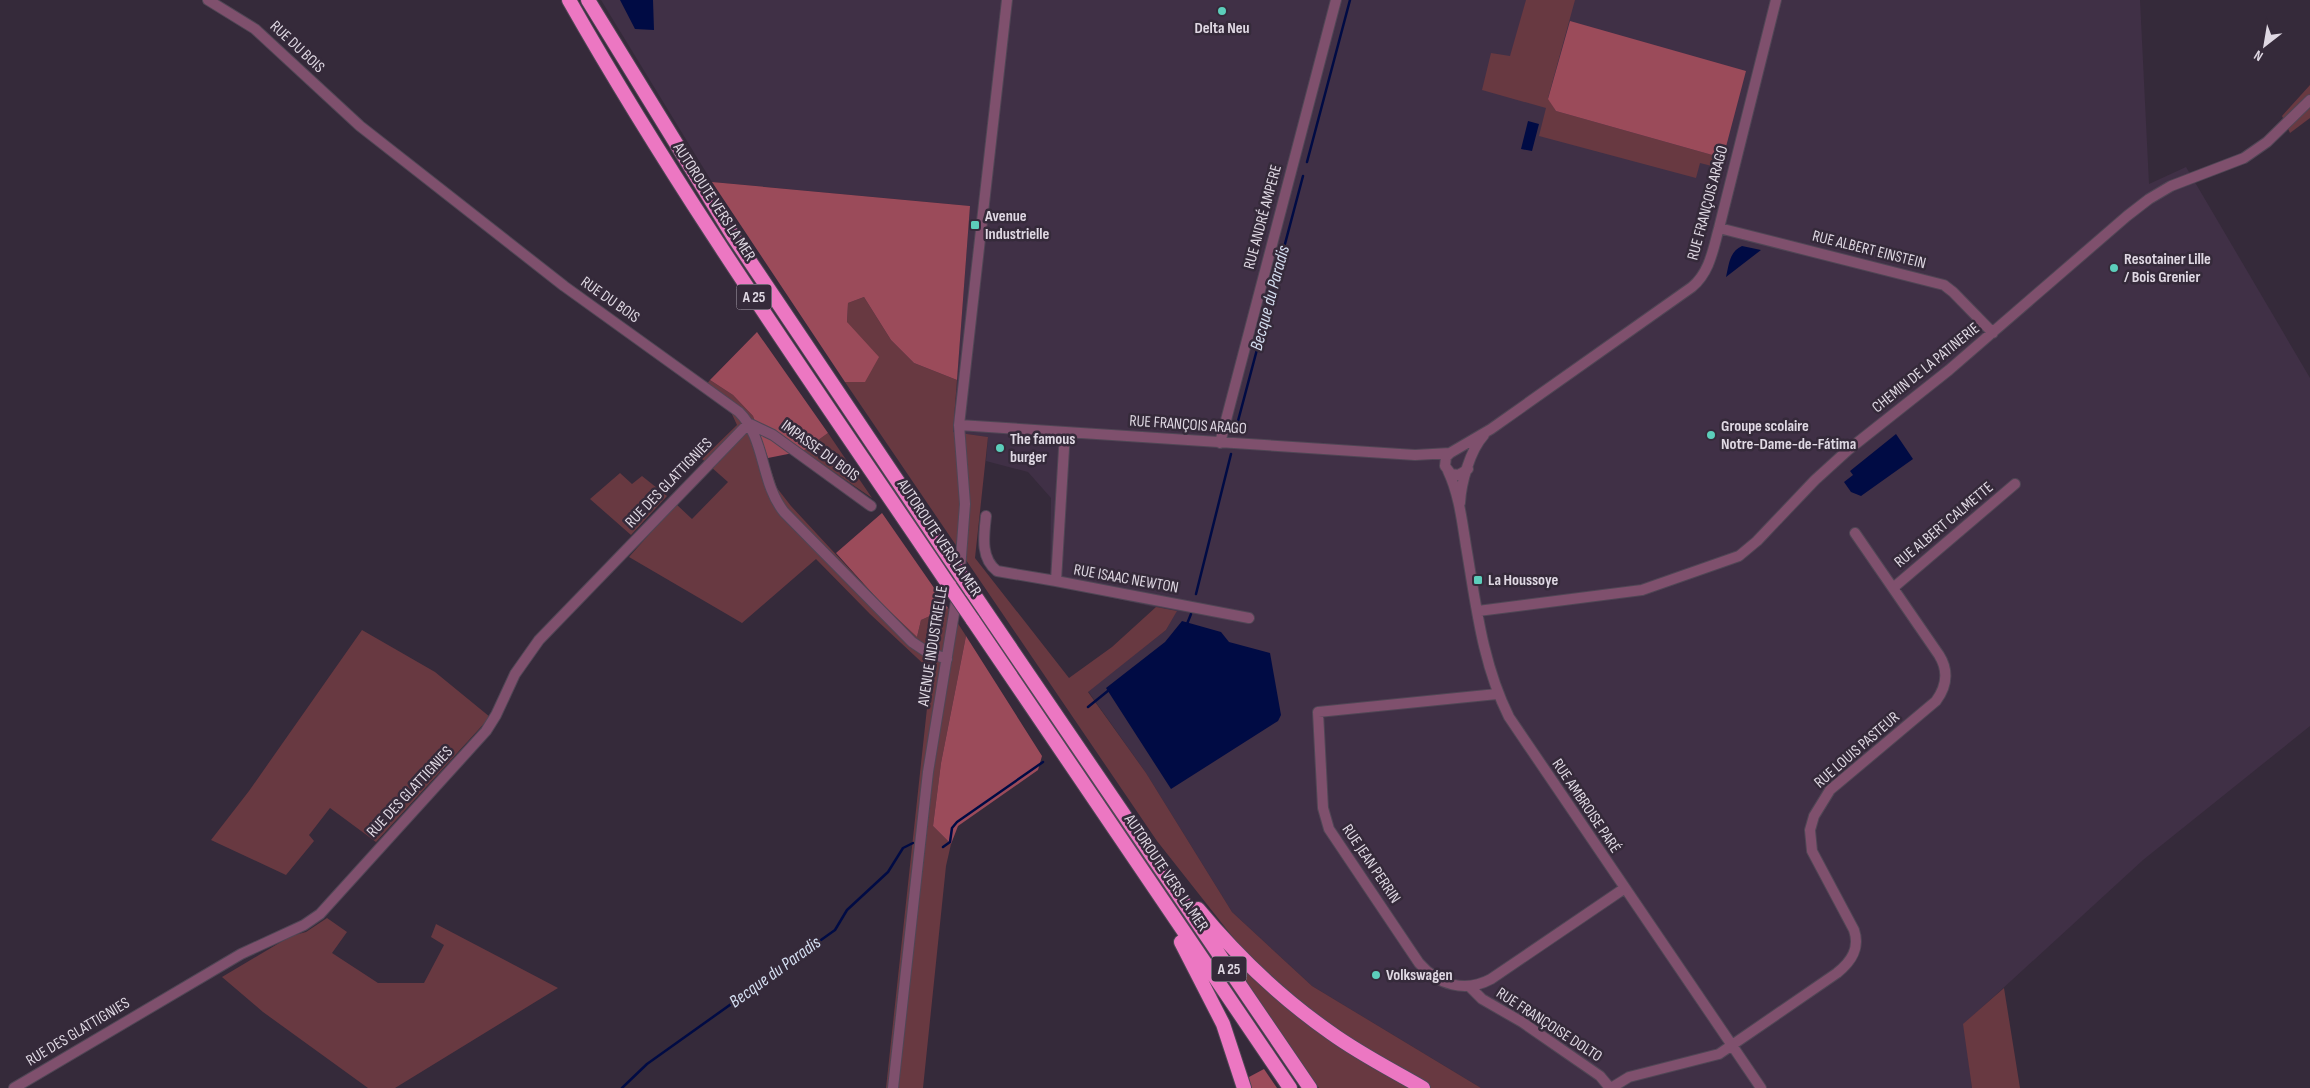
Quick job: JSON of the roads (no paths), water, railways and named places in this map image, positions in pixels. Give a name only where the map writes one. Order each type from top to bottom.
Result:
[{"type":"highway","name":"AUTOROUTE VERS LA MER","points":[[570,0],[651,137],[733,265],[1290,1088]]},
{"type":"highway","name":"A 25","points":[[588,0],[733,236],[1310,1088]]},
{"type":"highway","points":[[1148,850],[1226,942],[1265,981],[1332,1034],[1423,1088]]},
{"type":"highway","points":[[1169,909],[1171,925],[1223,1024],[1244,1088]]},
{"type":"street","name":"RUE DU BOIS","points":[[208,0],[255,30],[360,126],[568,290],[728,402],[750,424],[755,434],[772,493],[784,512],[912,642],[927,652],[947,659]]},
{"type":"street","name":"AVENUE INDUSTRIELLE","points":[[893,1088],[929,765],[958,583],[965,495],[959,425],[1007,0]]},
{"type":"street","name":"RUE ANDRÉ AMPERE","points":[[1220,443],[1336,0]]},
{"type":"street","name":"RUE FRANÇOIS ARAGO","points":[[959,425],[1415,455],[1452,452],[1491,429],[1698,282],[1708,266],[1776,0]]},
{"type":"street","name":"CHEMIN DE LA PATINERIE","points":[[1478,611],[1642,590],[1735,558],[1757,541],[1815,480],[1855,444],[1949,370],[2149,199],[2181,182],[2244,158],[2267,142],[2310,100]]},
{"type":"street","name":"RUE ALBERT EINSTEIN","points":[[1718,228],[1944,285],[1993,333]]},
{"type":"street","name":"IMPASSE DU BOIS","points":[[750,424],[773,435],[871,506]]},
{"type":"street","name":"RUE DES GLATTIGNIES","points":[[14,1088],[240,954],[304,925],[320,914],[486,732],[515,674],[539,640],[738,432],[750,424]]},
{"type":"street","name":"RUE FRANÇOIS ARAGO","points":[[1468,467],[1476,445],[1491,429]]},
{"type":"street","name":"RUE ISAAC NEWTON","points":[[1065,432],[1056,581],[1249,618]]},
{"type":"street","points":[[1452,452],[1466,454],[1468,467],[1459,475],[1447,470],[1445,459],[1452,452]]},
{"type":"street","name":"RUE FRANÇOIS ARAGO","points":[[1415,455],[1433,459],[1447,470]]},
{"type":"street","name":"RUE AMBROISE PARÉ","points":[[1460,509],[1463,481],[1468,467]]},
{"type":"street","name":"RUE AMBROISE PARÉ","points":[[1447,470],[1460,509],[1487,664],[1497,694],[1516,730],[1761,1088]]},
{"type":"street","name":"RUE ALBERT CALMETTE","points":[[1893,588],[2015,484]]},
{"type":"street","points":[[986,516],[985,554],[990,566],[997,571],[1056,581]]},
{"type":"street","name":"RUE LOUIS PASTEUR","points":[[1610,1088],[1630,1077],[1719,1054],[1837,973],[1847,965],[1855,951],[1857,940],[1854,930],[1812,851],[1810,837],[1814,816],[1830,790],[1936,701],[1946,679],[1943,661],[1855,533]]},
{"type":"street","name":"RUE JEAN PERRIN","points":[[1470,987],[1446,983],[1423,967],[1327,824],[1323,808],[1318,712],[1497,694]]},
{"type":"street","points":[[1470,987],[1491,979],[1624,888]]},
{"type":"street","name":"RUE FRANÇOISE DOLTO","points":[[1470,987],[1482,999],[1522,1022],[1600,1076],[1610,1088]]},
{"type":"waterway","name":"Becque du Paradis","points":[[1307,162],[1350,0]]},
{"type":"waterway","name":"Becque du Paradis","points":[[1238,421],[1303,176]]},
{"type":"waterway","name":"Becque du Paradis","points":[[1196,594],[1231,454]]},
{"type":"waterway","name":"Becque du Paradis","points":[[1187,624],[1191,614]]},
{"type":"waterway","name":"Becque du Paradis","points":[[1088,707],[1109,690]]},
{"type":"waterway","name":"Becque du Paradis","points":[[943,847],[950,842],[952,828],[957,822],[1043,762]]},
{"type":"waterway","name":"Becque du Paradis","points":[[622,1088],[647,1064],[835,930],[847,910],[888,872],[903,848],[913,843]]},
{"type":"place","name":"Delta Neu","points":[[1222,11]]},
{"type":"place","name":"Avenue Industrielle","points":[[975,225]]},
{"type":"place","name":"Resotainer Lille / Bois Grenier","points":[[2114,268]]},
{"type":"place","name":"Groupe scolaire Notre-Dame-de-Fátima","points":[[1711,435]]},
{"type":"place","name":"The famous burger","points":[[1000,448]]},
{"type":"place","name":"La Houssoye","points":[[1478,580]]},
{"type":"place","name":"Volkswagen","points":[[1376,975]]}]
